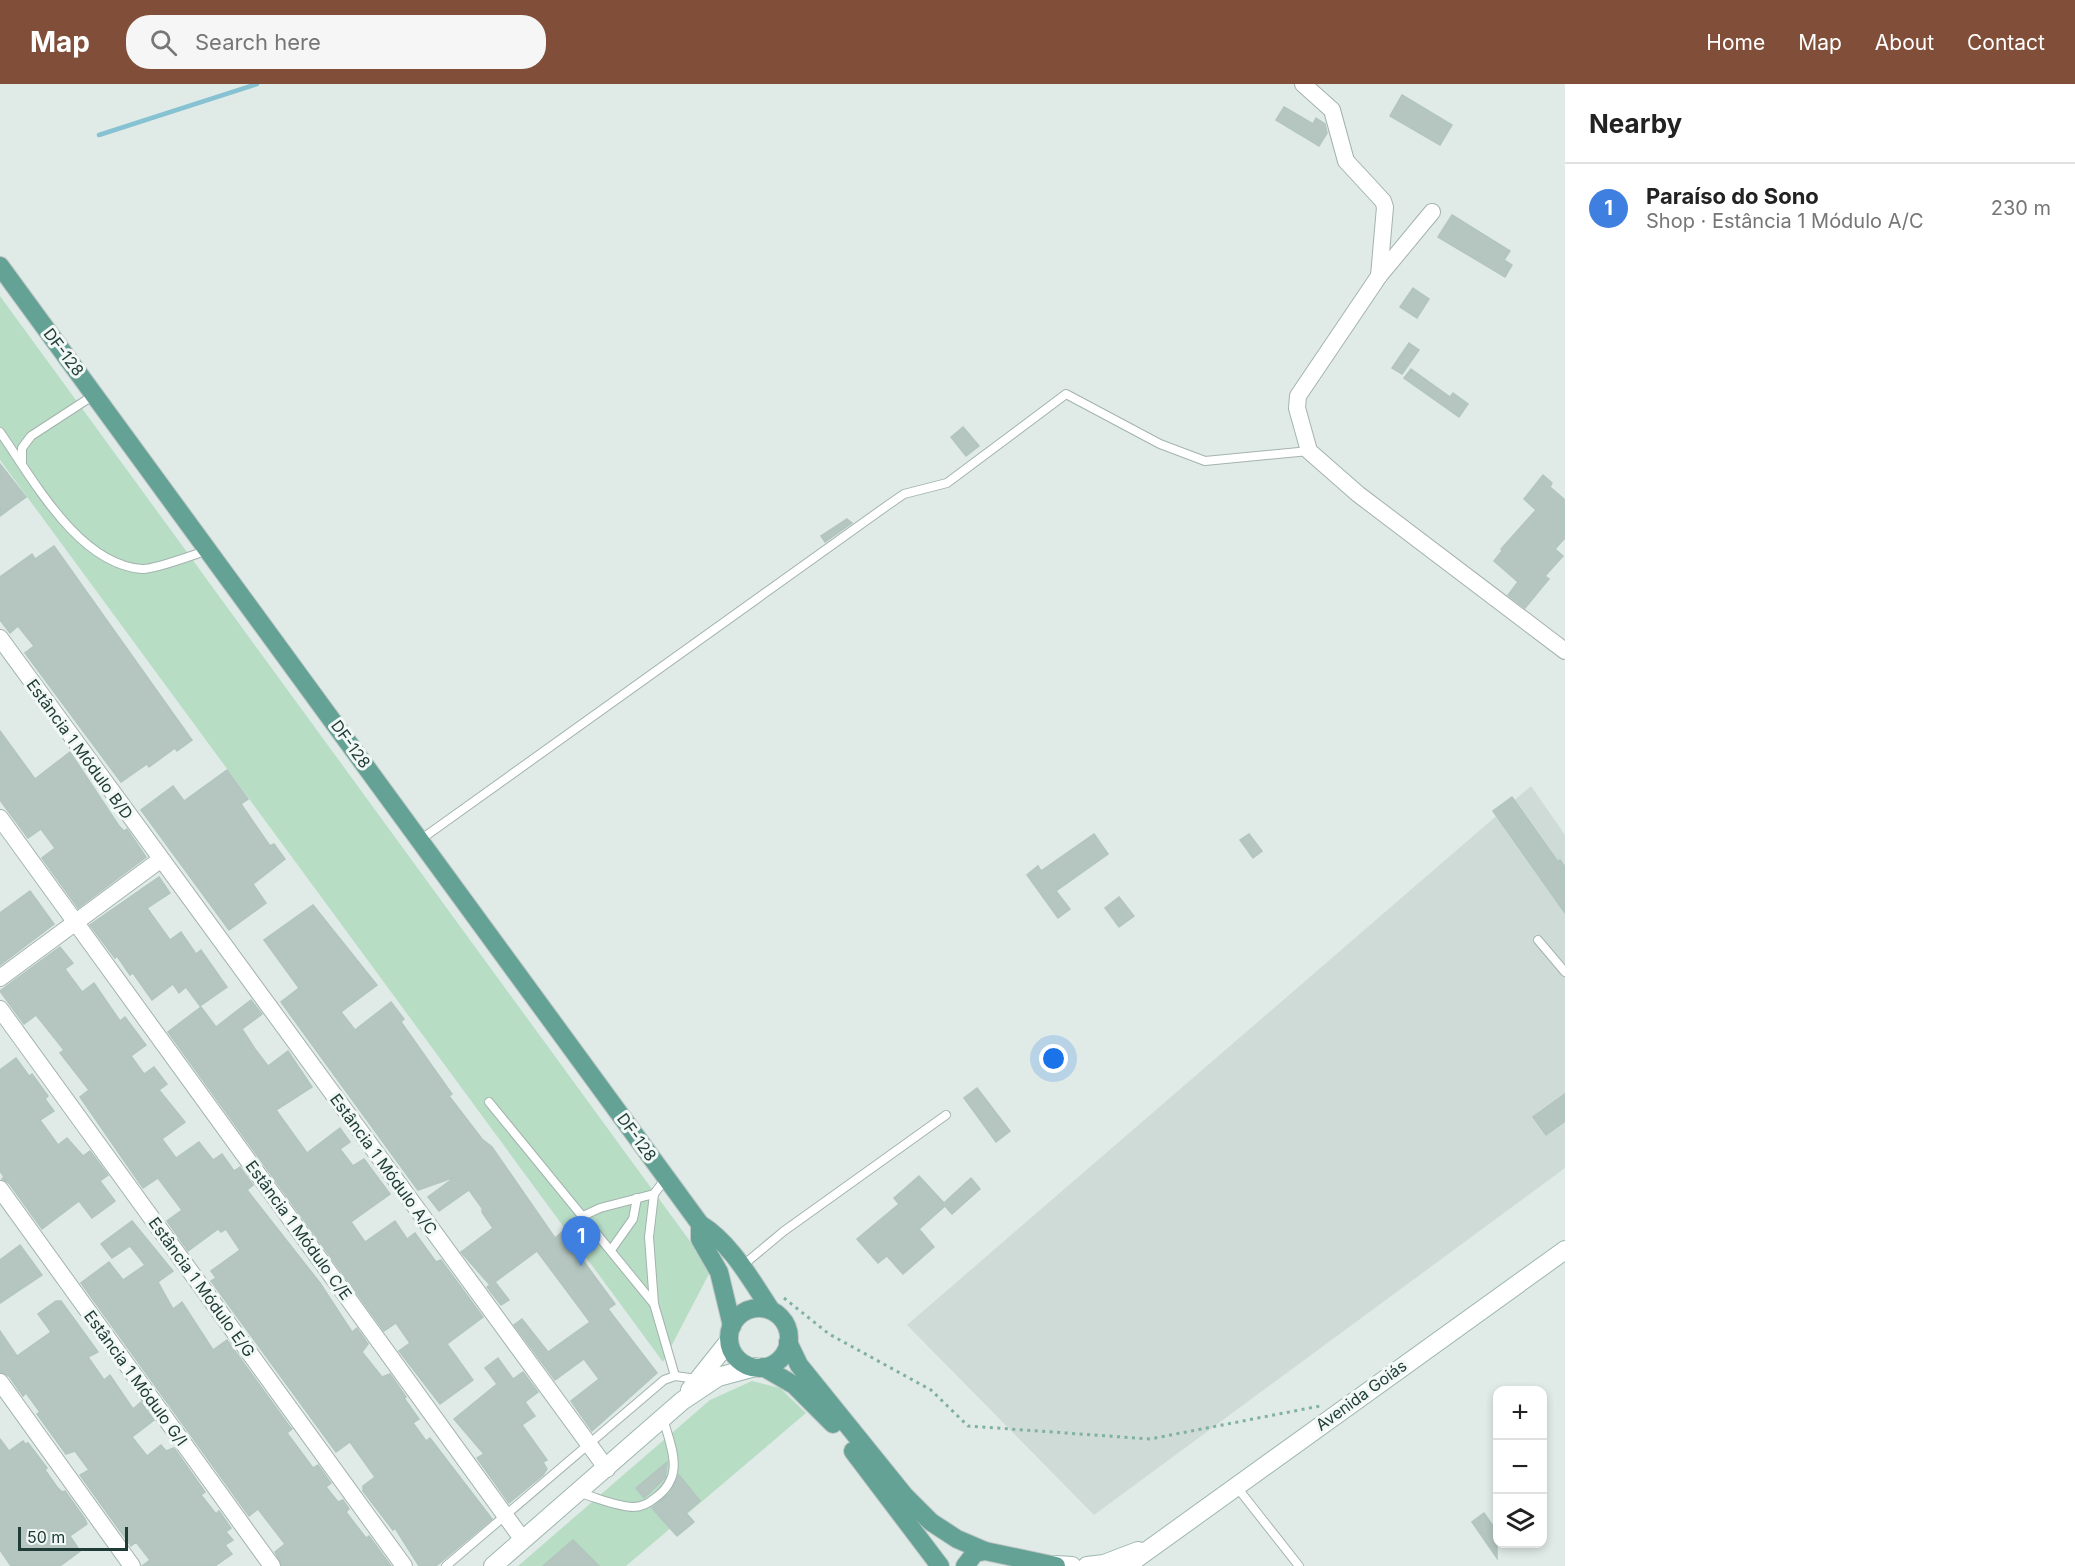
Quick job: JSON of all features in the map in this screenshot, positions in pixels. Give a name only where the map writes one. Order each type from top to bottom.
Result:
[{"type":"main road","name":"DF-128","points":[[0,266],[210,550],[700,1224],[712,1232],[742,1266],[771,1310],[787,1327],[788,1342],[799,1365],[904,1495],[931,1522],[957,1539],[985,1551],[1061,1566]]},
{"type":"main road","name":"DF-128","points":[[700,1224],[700,1239],[718,1272],[735,1356],[794,1385],[825,1415],[940,1566]]},
{"type":"main road","points":[[730,1334],[748,1310],[771,1310]]},
{"type":"main road","points":[[759,1367],[777,1361],[788,1342]]},
{"type":"main road","points":[[965,1566],[975,1553],[985,1551]]},
{"type":"street","points":[[1303,84],[1332,111],[1346,161],[1383,201],[1385,207],[1379,276]]},
{"type":"street","points":[[1432,212],[1379,276],[1298,396],[1297,408],[1309,451],[1358,494],[1565,651]]},
{"type":"street","name":"Estância 1 Módulo B/D","points":[[0,638],[160,860]]},
{"type":"street","name":"Estância 1 Módulo C/E","points":[[0,818],[523,1539]]},
{"type":"street","points":[[0,978],[160,860]]},
{"type":"street","name":"Estância 1 Módulo A/C","points":[[160,860],[607,1469]]},
{"type":"street","name":"Estância 1 Módulo E/G","points":[[0,1009],[404,1566]]},
{"type":"street","name":"Estância 1 Módulo G/I","points":[[0,1189],[272,1566]]},
{"type":"street","name":"Avenida Goiás","points":[[1126,1566],[1565,1250]]},
{"type":"street","points":[[682,1401],[730,1334]]},
{"type":"street","points":[[493,1566],[607,1469],[682,1401],[718,1377],[759,1367]]},
{"type":"street","points":[[0,1382],[132,1566]]},
{"type":"street","name":"Avenida Goiás","points":[[1087,1566],[1104,1564],[1158,1541]]},
{"type":"lane","points":[[22,462],[22,448],[31,436],[95,394]]},
{"type":"lane","points":[[420,840],[888,505],[904,494],[946,483],[1066,394],[1160,444],[1205,461],[1309,451]]},
{"type":"lane","points":[[0,432],[67,526],[102,555],[144,570],[210,550]]},
{"type":"lane","points":[[1538,940],[1565,972]]},
{"type":"lane","points":[[489,1102],[654,1304]]},
{"type":"lane","points":[[742,1266],[784,1231],[946,1115]]},
{"type":"lane","points":[[666,1178],[654,1194],[650,1238],[654,1304],[675,1376]]},
{"type":"lane","points":[[583,1216],[600,1208],[654,1194]]},
{"type":"lane","points":[[611,1250],[633,1219],[637,1198]]},
{"type":"lane","points":[[446,1566],[664,1380],[675,1376],[697,1379]]},
{"type":"lane","points":[[579,1492],[633,1507],[646,1505],[660,1494],[674,1477],[674,1463],[663,1418]]},
{"type":"lane","points":[[1235,1486],[1299,1566]]},
{"type":"path","points":[[781,1294],[789,1304],[829,1334],[931,1390],[968,1426],[1150,1439],[1298,1409],[1352,1402]]},
{"type":"shaded area","points":[[1531,786],[1565,835],[1565,1168],[1094,1515],[907,1325]]},
{"type":"green space","points":[[0,296],[711,1270],[663,1362],[0,460]]},
{"type":"green space","points":[[752,1381],[780,1388],[806,1413],[626,1566],[518,1566],[710,1400]]},
{"type":"building","points":[[1402,95],[1452,125],[1440,145],[1390,116]]},
{"type":"building","points":[[1284,107],[1313,124],[1316,118],[1325,124],[1327,133],[1319,146],[1276,120]]},
{"type":"building","points":[[1452,215],[1510,251],[1504,260],[1512,265],[1505,277],[1438,237]]},
{"type":"building","points":[[1413,288],[1429,299],[1417,318],[1400,307]]},
{"type":"building","points":[[1409,343],[1419,350],[1402,374],[1392,368]]},
{"type":"building","points":[[1411,369],[1450,397],[1453,393],[1468,404],[1459,417],[1404,378]]},
{"type":"building","points":[[963,427],[979,446],[966,456],[951,437]]},
{"type":"building","points":[[0,464],[26,497],[0,516]]},
{"type":"building","points":[[1543,475],[1552,483],[1550,487],[1565,500],[1565,538],[1555,549],[1563,556],[1545,576],[1549,579],[1525,608],[1508,595],[1518,582],[1494,561],[1502,551],[1501,549],[1536,510],[1524,499]]},
{"type":"building","points":[[847,519],[852,523],[825,542],[821,536]]},
{"type":"building","points":[[54,546],[192,740],[177,751],[175,748],[149,767],[147,764],[121,782],[25,653],[34,646],[18,626],[10,633],[0,620],[0,577],[32,554],[35,559]]},
{"type":"building","points":[[0,731],[35,779],[70,752],[119,826],[124,831],[127,829],[146,857],[78,908],[42,858],[55,848],[41,829],[28,838],[0,800]]},
{"type":"building","points":[[227,770],[248,799],[241,804],[270,846],[274,844],[285,859],[253,884],[266,903],[229,930],[141,810],[173,786],[184,801]]},
{"type":"building","points":[[1512,797],[1558,862],[1560,860],[1565,867],[1565,913],[1493,811]]},
{"type":"building","points":[[1094,834],[1108,854],[1056,891],[1070,909],[1058,918],[1027,875],[1038,866],[1041,871]]},
{"type":"building","points":[[1249,834],[1262,851],[1253,858],[1240,840]]},
{"type":"building","points":[[159,877],[170,893],[147,908],[170,940],[181,932],[196,954],[201,950],[227,987],[200,1006],[186,987],[179,993],[173,984],[152,1000],[133,973],[130,975],[90,925]]},
{"type":"building","points":[[30,891],[54,924],[0,965],[0,913]]},
{"type":"building","points":[[1119,897],[1134,916],[1119,927],[1105,908]]},
{"type":"building","points":[[313,905],[377,985],[341,1012],[355,1030],[391,1002],[404,1019],[401,1022],[452,1094],[449,1096],[482,1139],[492,1147],[555,1238],[562,1232],[615,1304],[608,1309],[657,1373],[592,1431],[571,1401],[599,1379],[584,1359],[555,1380],[514,1325],[522,1319],[548,1352],[590,1322],[537,1251],[495,1282],[509,1300],[501,1305],[487,1287],[490,1285],[461,1252],[493,1228],[469,1190],[439,1211],[428,1197],[455,1177],[418,1190],[281,1002],[299,988],[264,940]]},
{"type":"building","points":[[60,947],[73,963],[65,969],[82,992],[94,983],[120,1021],[125,1017],[146,1045],[131,1056],[144,1074],[154,1067],[167,1084],[159,1090],[185,1122],[162,1139],[176,1158],[199,1142],[213,1160],[222,1154],[234,1171],[240,1167],[253,1185],[247,1190],[320,1283],[352,1332],[357,1328],[368,1344],[362,1352],[382,1377],[390,1374],[419,1419],[413,1423],[426,1441],[430,1438],[492,1519],[436,1566],[419,1566],[395,1528],[393,1530],[363,1491],[363,1486],[375,1477],[350,1442],[336,1452],[211,1281],[216,1278],[211,1271],[240,1250],[226,1229],[221,1232],[218,1229],[188,1251],[167,1221],[182,1210],[158,1178],[143,1188],[80,1097],[89,1090],[60,1053],[64,1050],[36,1015],[24,1024],[0,991]]},
{"type":"building","points":[[251,1000],[262,1014],[242,1029],[255,1049],[268,1066],[288,1051],[312,1087],[276,1110],[307,1153],[340,1128],[350,1142],[340,1149],[353,1166],[364,1159],[390,1194],[351,1222],[365,1242],[395,1221],[407,1239],[415,1233],[436,1262],[441,1260],[483,1317],[447,1344],[473,1380],[440,1404],[399,1351],[410,1343],[396,1323],[384,1331],[168,1032],[201,1007],[216,1027]]},
{"type":"building","points":[[16,1058],[29,1076],[32,1074],[48,1096],[45,1099],[54,1111],[40,1120],[58,1145],[67,1138],[83,1156],[90,1151],[108,1175],[100,1181],[115,1201],[92,1218],[79,1201],[42,1229],[9,1183],[2,1179],[4,1177],[0,1171],[0,1070]]},
{"type":"building","points":[[977,1088],[1010,1131],[996,1142],[964,1098]]},
{"type":"building","points":[[1565,1094],[1565,1121],[1546,1135],[1533,1117]]},
{"type":"building","points":[[919,1176],[944,1203],[971,1178],[980,1189],[952,1214],[945,1206],[919,1229],[934,1247],[903,1274],[887,1256],[878,1263],[857,1239],[899,1204],[894,1198]]},
{"type":"building","points":[[132,1221],[173,1271],[158,1282],[173,1309],[182,1302],[213,1350],[227,1340],[292,1429],[287,1433],[313,1468],[318,1465],[331,1483],[326,1487],[338,1502],[343,1500],[349,1509],[346,1512],[366,1538],[369,1536],[391,1566],[282,1566],[275,1552],[285,1544],[258,1509],[249,1516],[81,1283],[109,1262],[123,1280],[145,1265],[130,1246],[112,1258],[101,1244]]},
{"type":"building","points":[[20,1245],[42,1275],[0,1303],[0,1260]]},
{"type":"building","points":[[56,1301],[61,1301],[98,1352],[88,1357],[104,1380],[110,1375],[133,1409],[141,1402],[154,1420],[132,1437],[147,1456],[161,1445],[166,1451],[174,1448],[205,1492],[201,1495],[216,1514],[219,1511],[231,1528],[226,1532],[233,1540],[225,1545],[232,1554],[215,1566],[142,1566],[150,1560],[136,1542],[131,1546],[80,1475],[89,1470],[75,1451],[66,1454],[37,1414],[40,1412],[26,1393],[23,1396],[9,1376],[0,1372],[0,1331],[17,1356],[51,1332],[38,1314]]},
{"type":"building","points":[[498,1358],[513,1379],[523,1372],[538,1392],[525,1402],[535,1416],[522,1425],[547,1460],[543,1462],[547,1469],[543,1475],[509,1503],[477,1458],[484,1454],[454,1419],[497,1384],[485,1368]]},
{"type":"building","points":[[0,1439],[9,1451],[23,1441],[25,1444],[28,1443],[47,1468],[45,1470],[57,1487],[62,1492],[65,1491],[85,1519],[87,1524],[70,1536],[80,1551],[60,1566],[11,1566],[0,1550]]},
{"type":"building","points":[[667,1462],[665,1478],[644,1498],[636,1488]]},
{"type":"building","points":[[679,1475],[700,1501],[686,1513],[694,1522],[677,1536],[652,1508],[670,1493]]},
{"type":"building","points":[[1484,1513],[1493,1526],[1493,1548],[1497,1548],[1497,1558],[1472,1522]]},
{"type":"building","points":[[573,1540],[599,1566],[543,1566]]},
{"type":"waterway","points":[[99,135],[257,84]]},
{"type":"place","name":"Paraíso do Sono","points":[[581,1266]]}]
